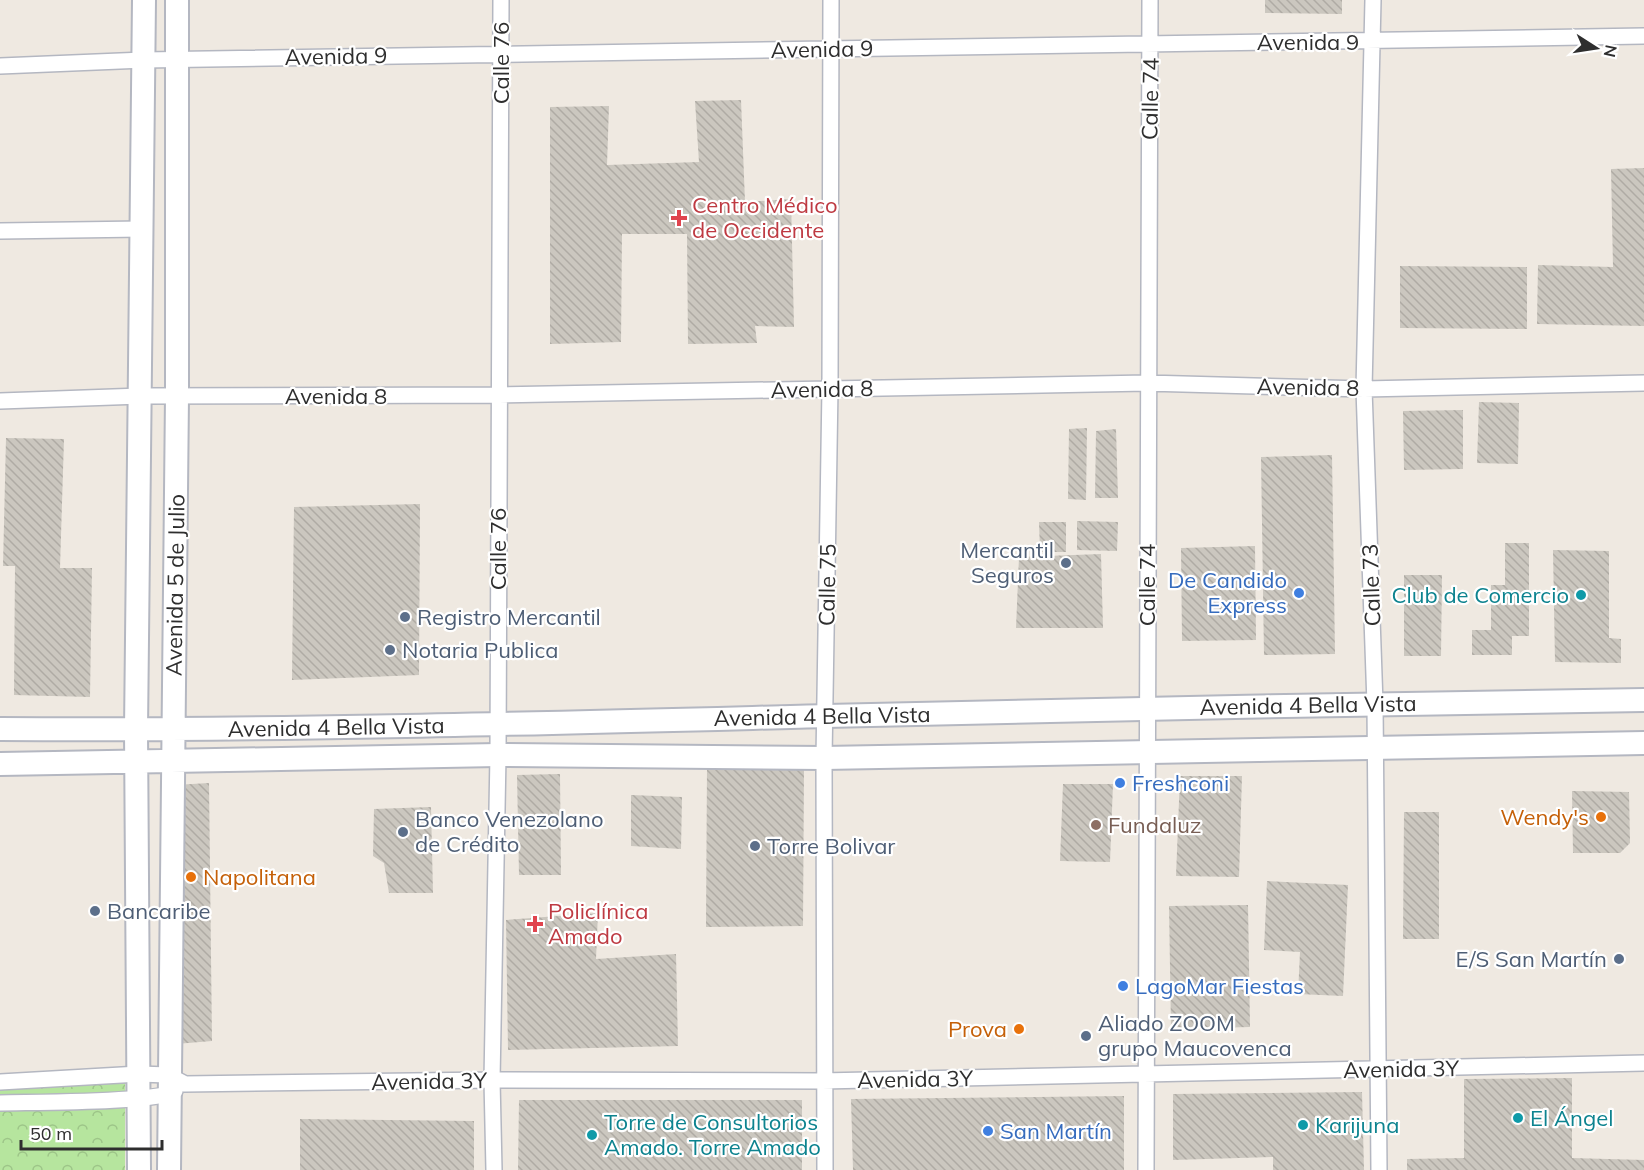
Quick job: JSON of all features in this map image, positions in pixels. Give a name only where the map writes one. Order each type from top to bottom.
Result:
[{"type":"street","name":"Avenida 5 de Julio","points":[[139,1170],[136,730],[144,0]]},
{"type":"street","name":"Avenida 5 de Julio","points":[[169,1170],[174,1085],[172,728],[177,396],[177,0]]},
{"type":"street","name":"Calle 76","points":[[494,1170],[492,1080],[498,755],[501,0]]},
{"type":"street","name":"Calle 75","points":[[825,1170],[822,1081],[824,716],[830,388],[831,0]]},
{"type":"street","name":"Calle 74","points":[[1146,1170],[1150,0]]},
{"type":"street","name":"Calle 73","points":[[1373,0],[1364,389],[1375,704],[1378,1170]]},
{"type":"street","name":"Avenida 9","points":[[0,66],[144,60],[501,53],[1372,42],[1644,36]]},
{"type":"street","points":[[0,231],[142,230]]},
{"type":"street","name":"Avenida 8","points":[[0,401],[141,396],[499,395],[1147,383],[1364,389],[1644,383]]},
{"type":"street","name":"Avenida 4 Bella Vista","points":[[0,729],[136,730],[498,725],[824,716],[1644,700]]},
{"type":"street","name":"Avenida 4 Bella Vista","points":[[0,764],[498,755],[824,758],[1644,743]]},
{"type":"street","name":"Avenida 3Y","points":[[0,1082],[139,1074],[174,1085],[492,1080],[822,1081],[1644,1063]]},
{"type":"street","name":"Avenida 3Y","points":[[0,1102],[139,1098],[174,1085]]},
{"type":"green space","points":[[125,1082],[125,1170],[0,1170],[0,1089]]},
{"type":"building","points":[[1265,0],[1342,0],[1342,14],[1265,13]]},
{"type":"building","name":"Centro Médico de Occidente","points":[[741,100],[745,202],[791,199],[794,327],[755,326],[757,343],[688,344],[687,234],[622,234],[621,342],[550,344],[550,107],[609,106],[607,165],[699,162],[695,101]]},
{"type":"building","points":[[1644,168],[1644,326],[1537,324],[1538,265],[1613,267],[1611,169]]},
{"type":"building","points":[[1400,266],[1527,267],[1527,329],[1400,328]]},
{"type":"building","points":[[1479,402],[1519,403],[1518,464],[1477,463]]},
{"type":"building","points":[[1463,410],[1463,469],[1404,470],[1403,411]]},
{"type":"building","points":[[1087,428],[1086,500],[1068,499],[1069,429]]},
{"type":"building","points":[[1116,429],[1118,498],[1095,498],[1096,431]]},
{"type":"building","points":[[6,438],[64,439],[60,568],[92,568],[90,697],[14,695],[15,566],[3,566]]},
{"type":"building","name":"De Candido Express","points":[[1332,455],[1335,654],[1264,655],[1261,457]]},
{"type":"building","points":[[420,504],[419,675],[292,680],[294,507]]},
{"type":"building","points":[[1077,521],[1118,522],[1117,551],[1077,550]]},
{"type":"building","points":[[1039,522],[1066,522],[1066,552],[1040,552]]},
{"type":"building","points":[[1505,543],[1529,543],[1529,636],[1512,636],[1512,655],[1472,655],[1472,630],[1491,630],[1491,585],[1505,585]]},
{"type":"building","points":[[1255,546],[1256,640],[1182,641],[1181,548]]},
{"type":"building","name":"Club de Comercio","points":[[1553,550],[1609,551],[1609,638],[1621,639],[1621,663],[1555,662]]},
{"type":"building","points":[[1101,554],[1103,628],[1016,628],[1019,557]]},
{"type":"building","points":[[1404,575],[1442,575],[1441,656],[1404,656]]},
{"type":"building","name":"Torre Bolivar","points":[[707,766],[804,767],[803,926],[706,927]]},
{"type":"building","points":[[560,774],[561,875],[519,875],[517,775]]},
{"type":"building","points":[[1180,776],[1242,776],[1239,877],[1176,876]]},
{"type":"building","points":[[209,783],[212,1041],[176,1044],[175,785]]},
{"type":"building","points":[[1063,784],[1113,784],[1110,862],[1060,861]]},
{"type":"building","name":"Wendy's","points":[[1572,791],[1629,792],[1630,843],[1620,853],[1573,853]]},
{"type":"building","points":[[631,795],[682,797],[681,849],[631,846]]},
{"type":"building","name":"Banco Venezolano de Crédito","points":[[431,807],[433,893],[389,893],[384,863],[373,856],[374,809]]},
{"type":"building","points":[[1404,812],[1439,812],[1439,939],[1403,939]]},
{"type":"building","points":[[1267,881],[1348,885],[1343,996],[1298,994],[1300,952],[1264,950]]},
{"type":"building","points":[[1248,905],[1250,1027],[1171,1029],[1169,906]]},
{"type":"building","points":[[598,913],[596,959],[676,954],[678,1046],[508,1050],[506,920]]},
{"type":"building","name":"El Ángel","points":[[1572,1078],[1572,1158],[1644,1160],[1644,1170],[1407,1170],[1407,1159],[1464,1158],[1464,1079]]},
{"type":"building","points":[[1362,1092],[1364,1170],[1273,1170],[1273,1157],[1173,1160],[1173,1094]]},
{"type":"building","name":"San Martín","points":[[1124,1096],[1124,1170],[853,1170],[851,1099]]},
{"type":"building","points":[[519,1100],[802,1100],[802,1170],[518,1170]]},
{"type":"building","points":[[300,1119],[474,1121],[474,1170],[300,1170]]},
{"type":"place","name":"Centro Médico de Occidente","points":[[679,218]]},
{"type":"place","name":"Mercantil Seguros","points":[[1066,563]]},
{"type":"place","name":"De Candido Express","points":[[1299,593]]},
{"type":"place","name":"Club de Comercio","points":[[1581,595]]},
{"type":"place","name":"Registro Mercantil","points":[[405,617]]},
{"type":"place","name":"Notaria Publica","points":[[390,650]]},
{"type":"place","name":"Freshconi","points":[[1120,783]]},
{"type":"place","name":"Wendy's","points":[[1601,817]]},
{"type":"place","name":"Fundaluz","points":[[1096,825]]},
{"type":"place","name":"Banco Venezolano de Crédito","points":[[403,832]]},
{"type":"place","name":"Torre Bolivar","points":[[755,846]]},
{"type":"place","name":"Napolitana","points":[[191,877]]},
{"type":"place","name":"Bancaribe","points":[[95,911]]},
{"type":"place","name":"Policlínica Amado","points":[[535,924]]},
{"type":"place","name":"E/S San Martín","points":[[1619,959]]},
{"type":"place","name":"LagoMar Fiestas","points":[[1123,986]]},
{"type":"place","name":"Prova","points":[[1019,1029]]},
{"type":"place","name":"Aliado ZOOM grupo Maucovenca","points":[[1086,1036]]},
{"type":"place","name":"El Ángel","points":[[1518,1118]]},
{"type":"place","name":"Karijuna","points":[[1303,1125]]},
{"type":"place","name":"San Martín","points":[[988,1131]]},
{"type":"place","name":"Torre de Consultorios Amado. Torre Amado","points":[[592,1135]]}]
